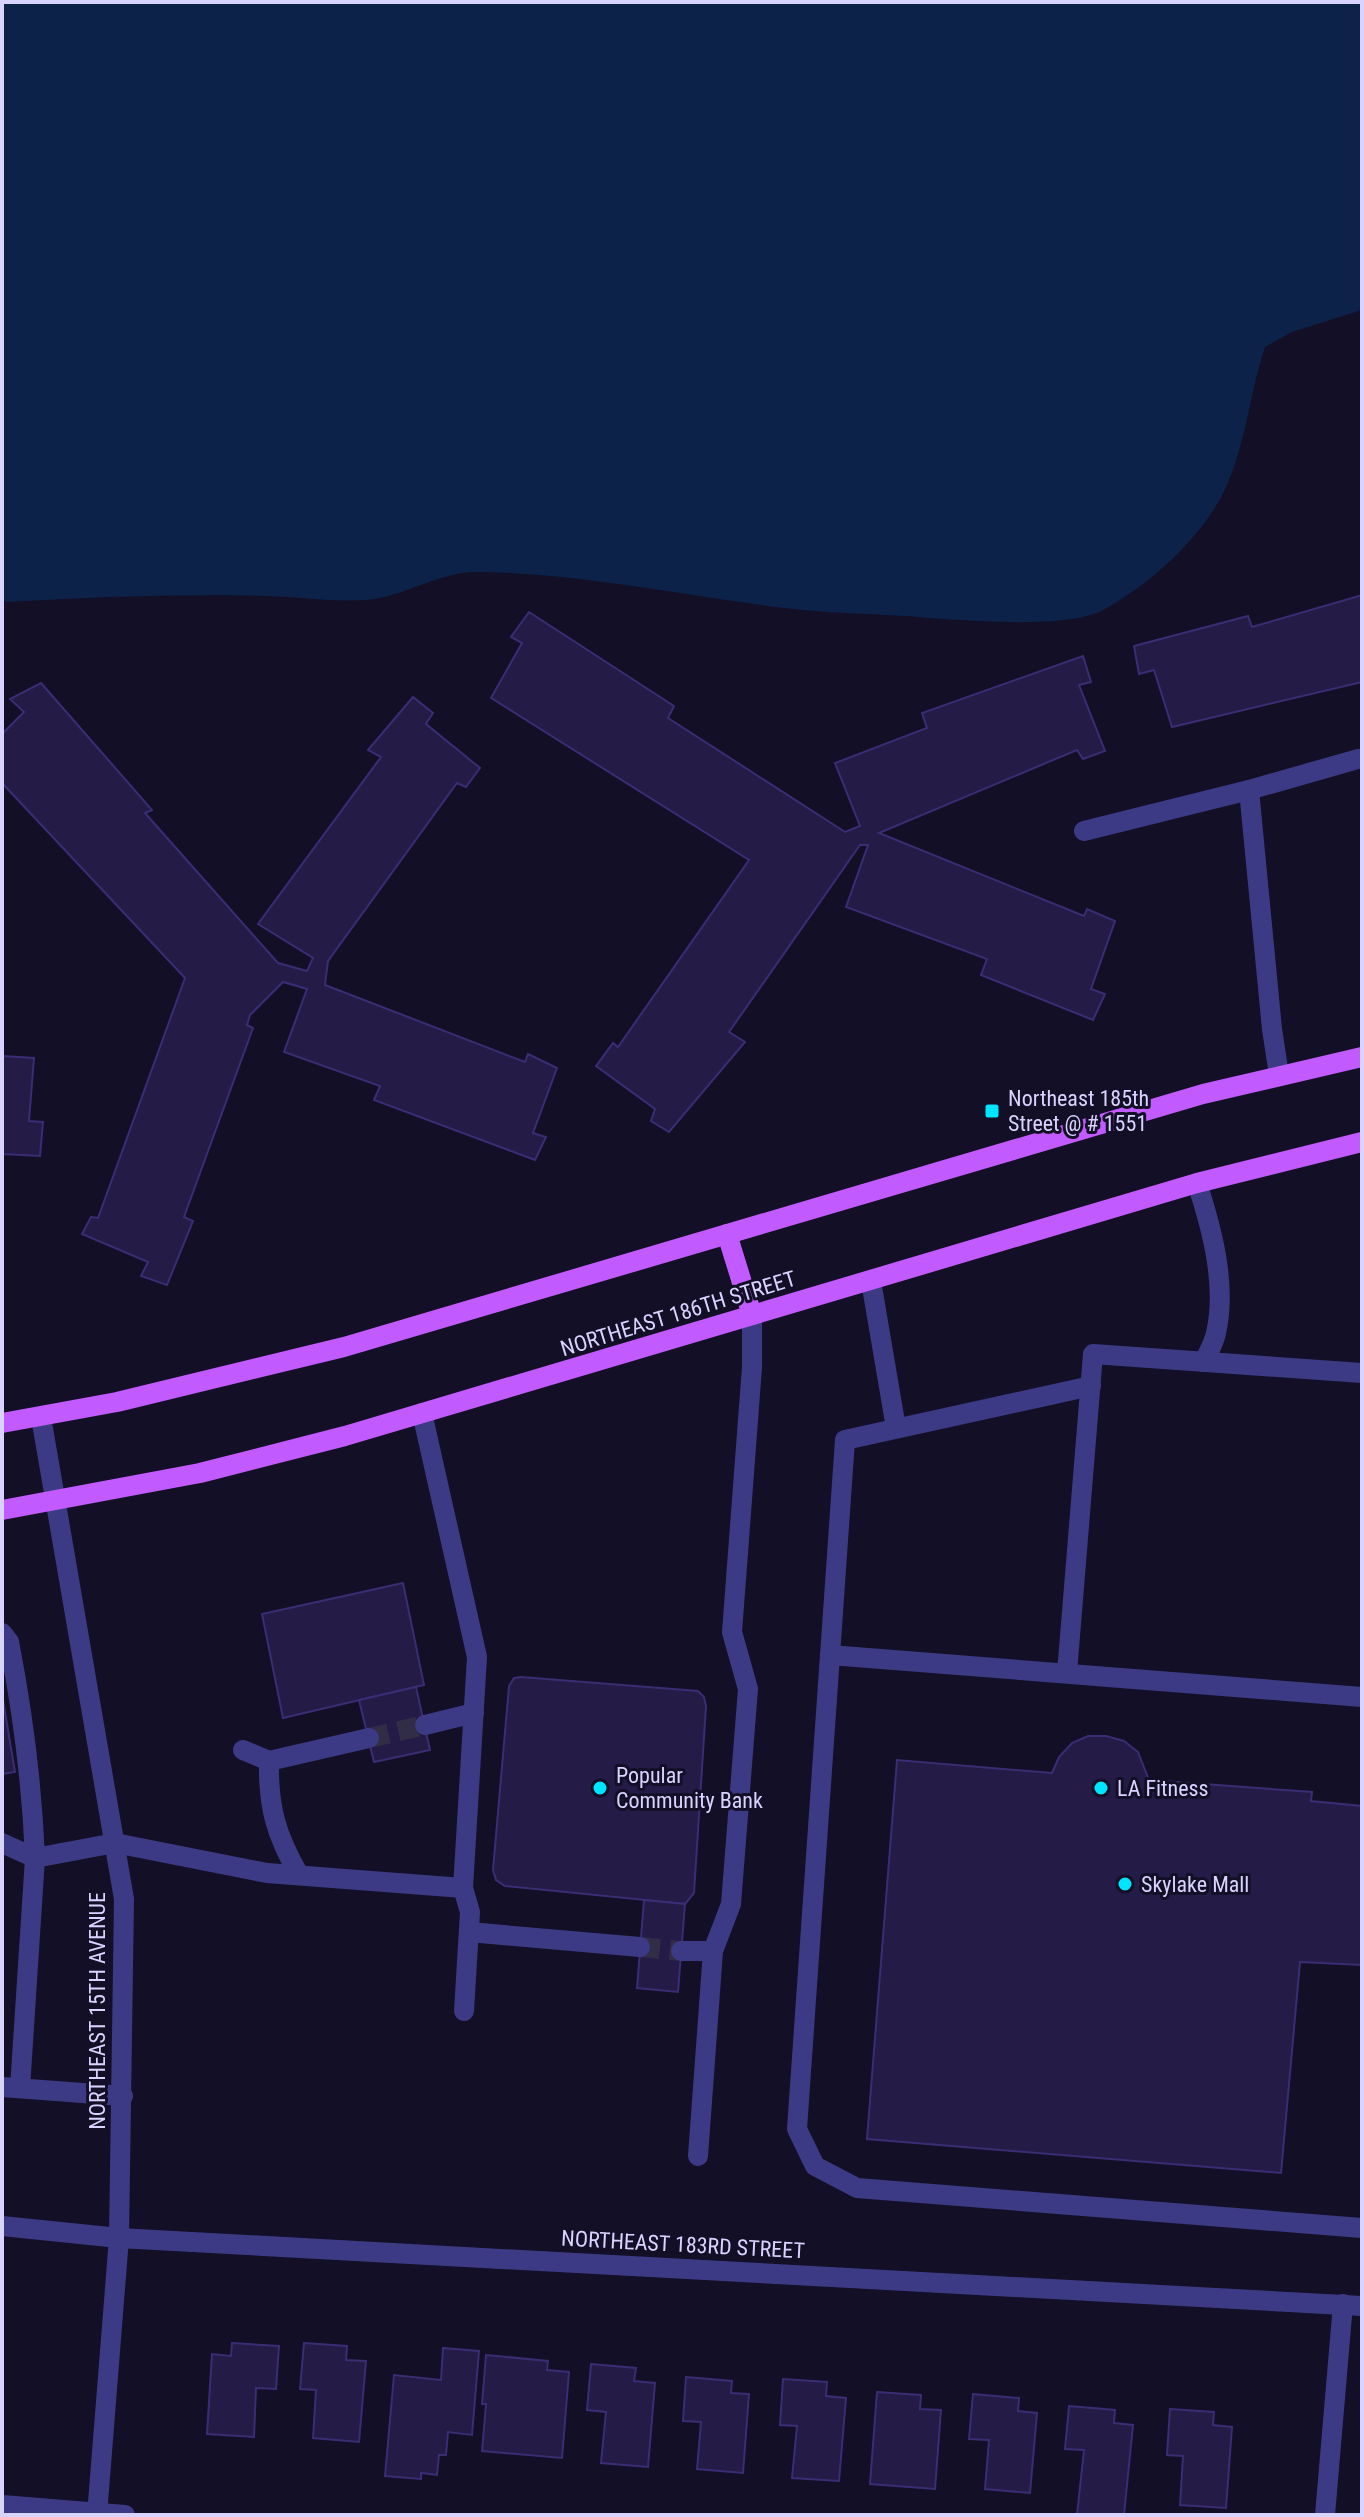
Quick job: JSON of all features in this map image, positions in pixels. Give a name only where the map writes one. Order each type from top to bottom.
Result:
[{"type":"main road","points":[[2,1423],[199,1384],[344,1347],[1189,1098],[1362,1057]]},
{"type":"main road","name":"NORTHEAST 186TH STREET","points":[[2,1510],[200,1473],[422,1413],[1197,1183],[1362,1142]]},
{"type":"main road","points":[[727,1234],[752,1315]]},
{"type":"street","points":[[1084,831],[1358,759]]},
{"type":"street","points":[[1249,790],[1279,1075]]},
{"type":"street","points":[[1197,1183],[1212,1229],[1219,1293],[1216,1334],[1204,1362]]},
{"type":"street","points":[[871,1281],[896,1428]]},
{"type":"street","points":[[698,2156],[713,1951],[731,1904],[748,1689],[732,1632],[752,1367],[752,1315]]},
{"type":"street","points":[[1067,1673],[1093,1354],[1362,1373]]},
{"type":"street","points":[[1091,1386],[845,1440],[797,2129],[815,2166],[857,2188],[1362,2228]]},
{"type":"street","points":[[422,1413],[477,1657],[463,1888],[470,1912],[464,2011]]},
{"type":"street","name":"NORTHEAST 15TH AVENUE","points":[[41,1417],[124,1899],[119,2238],[97,2514]]},
{"type":"street","points":[[2,1633],[9,1642],[24,1719],[35,1858],[11,2087],[123,2096]]},
{"type":"street","points":[[830,1655],[1362,1697]]},
{"type":"street","points":[[425,1725],[474,1713]]},
{"type":"street","points":[[243,1750],[269,1761],[369,1738]]},
{"type":"street","points":[[269,1761],[268,1791],[274,1823],[299,1875]]},
{"type":"street","points":[[2,1843],[35,1858],[115,1843],[267,1873],[463,1888]]},
{"type":"street","points":[[469,1932],[640,1947]]},
{"type":"street","points":[[681,1951],[713,1951]]},
{"type":"street","name":"NORTHEAST 183RD STREET","points":[[2,2226],[119,2238],[1352,2305]]},
{"type":"street","points":[[1325,2515],[1352,2305]]},
{"type":"street","points":[[2,2505],[125,2515]]},
{"type":"water","points":[[2,2],[1362,2],[1362,310],[1292,332],[1265,347],[1239,452],[1218,503],[1191,540],[1157,573],[1121,600],[1085,616],[1006,622],[814,611],[584,579],[477,572],[449,576],[366,600],[202,595],[8,602],[2,600]]},
{"type":"building","points":[[1362,595],[1362,682],[1172,727],[1154,670],[1139,674],[1134,646],[1248,616],[1252,627]]},
{"type":"building","points":[[529,612],[674,706],[668,718],[845,832],[860,826],[835,763],[927,728],[922,713],[1083,656],[1091,682],[1079,685],[1105,751],[1083,759],[1077,750],[879,833],[1084,916],[1087,909],[1115,921],[1091,989],[1105,994],[1093,1020],[981,975],[987,959],[846,907],[868,845],[860,845],[729,1032],[745,1042],[669,1132],[651,1121],[655,1109],[596,1066],[613,1043],[618,1047],[749,860],[491,698],[522,643],[511,637]]},
{"type":"building","points":[[41,683],[152,810],[145,813],[278,963],[307,971],[313,958],[258,924],[381,757],[368,750],[413,697],[433,713],[426,724],[480,768],[466,787],[457,783],[328,961],[325,985],[525,1062],[528,1054],[557,1068],[533,1133],[546,1137],[535,1160],[374,1100],[380,1086],[284,1052],[307,989],[283,982],[250,1015],[247,1025],[253,1028],[184,1217],[193,1221],[167,1285],[141,1276],[148,1262],[82,1234],[91,1217],[98,1218],[185,978],[2,783],[2,734],[24,712],[10,699]]},
{"type":"building","points":[[2,1056],[34,1058],[29,1121],[43,1122],[40,1156],[2,1154]]},
{"type":"building","points":[[403,1583],[424,1685],[283,1718],[262,1614]]},
{"type":"building","name":"Popular Community Bank","points":[[514,1678],[698,1691],[704,1697],[706,1706],[694,1893],[685,1904],[505,1886],[496,1880],[493,1870],[509,1686]]},
{"type":"building","points":[[416,1687],[430,1750],[374,1762],[359,1700]]},
{"type":"building","points":[[2,1694],[15,1772],[2,1774]]},
{"type":"building","name":"Skylake Mall","points":[[1088,1736],[1106,1736],[1124,1741],[1138,1752],[1149,1780],[1312,1792],[1311,1801],[1362,1806],[1362,1965],[1300,1962],[1281,2173],[867,2139],[897,1760],[1052,1773],[1059,1757],[1072,1743]]},
{"type":"building","points":[[644,1900],[685,1904],[678,1992],[637,1988]]},
{"type":"building","points":[[232,2343],[279,2346],[276,2389],[256,2388],[254,2437],[207,2434],[212,2354],[231,2356]]},
{"type":"building","points":[[304,2343],[347,2346],[346,2360],[366,2361],[359,2442],[313,2438],[316,2390],[300,2389]]},
{"type":"building","points":[[443,2348],[479,2351],[472,2435],[448,2432],[446,2455],[439,2455],[437,2475],[421,2473],[421,2479],[385,2476],[394,2375],[441,2380]]},
{"type":"building","points":[[486,2355],[548,2361],[547,2370],[569,2372],[562,2458],[482,2451]]},
{"type":"building","points":[[591,2364],[636,2368],[634,2381],[655,2383],[648,2467],[601,2463],[606,2412],[587,2410]]},
{"type":"building","points":[[686,2377],[732,2381],[731,2393],[749,2394],[743,2473],[697,2469],[701,2422],[683,2421]]},
{"type":"building","points":[[783,2379],[827,2382],[826,2396],[846,2398],[839,2481],[792,2478],[797,2426],[780,2425]]},
{"type":"building","points":[[877,2392],[921,2395],[920,2409],[941,2410],[935,2489],[870,2484]]},
{"type":"building","points":[[973,2394],[1019,2398],[1018,2411],[1037,2413],[1030,2493],[985,2489],[989,2440],[969,2439]]},
{"type":"building","points":[[1069,2406],[1115,2410],[1114,2423],[1133,2425],[1124,2515],[1077,2515],[1084,2450],[1065,2449]]},
{"type":"building","points":[[1170,2409],[1214,2412],[1213,2425],[1232,2427],[1226,2508],[1180,2505],[1183,2456],[1167,2455]]},
{"type":"tunnel","points":[[369,1738],[425,1725]]},
{"type":"tunnel","points":[[640,1947],[681,1951]]},
{"type":"place","name":"Northeast 185th Street @ # 1551","points":[[992,1111]]},
{"type":"place","name":"Popular Community Bank","points":[[600,1788]]},
{"type":"place","name":"LA Fitness","points":[[1101,1788]]},
{"type":"place","name":"Skylake Mall","points":[[1125,1884]]}]
